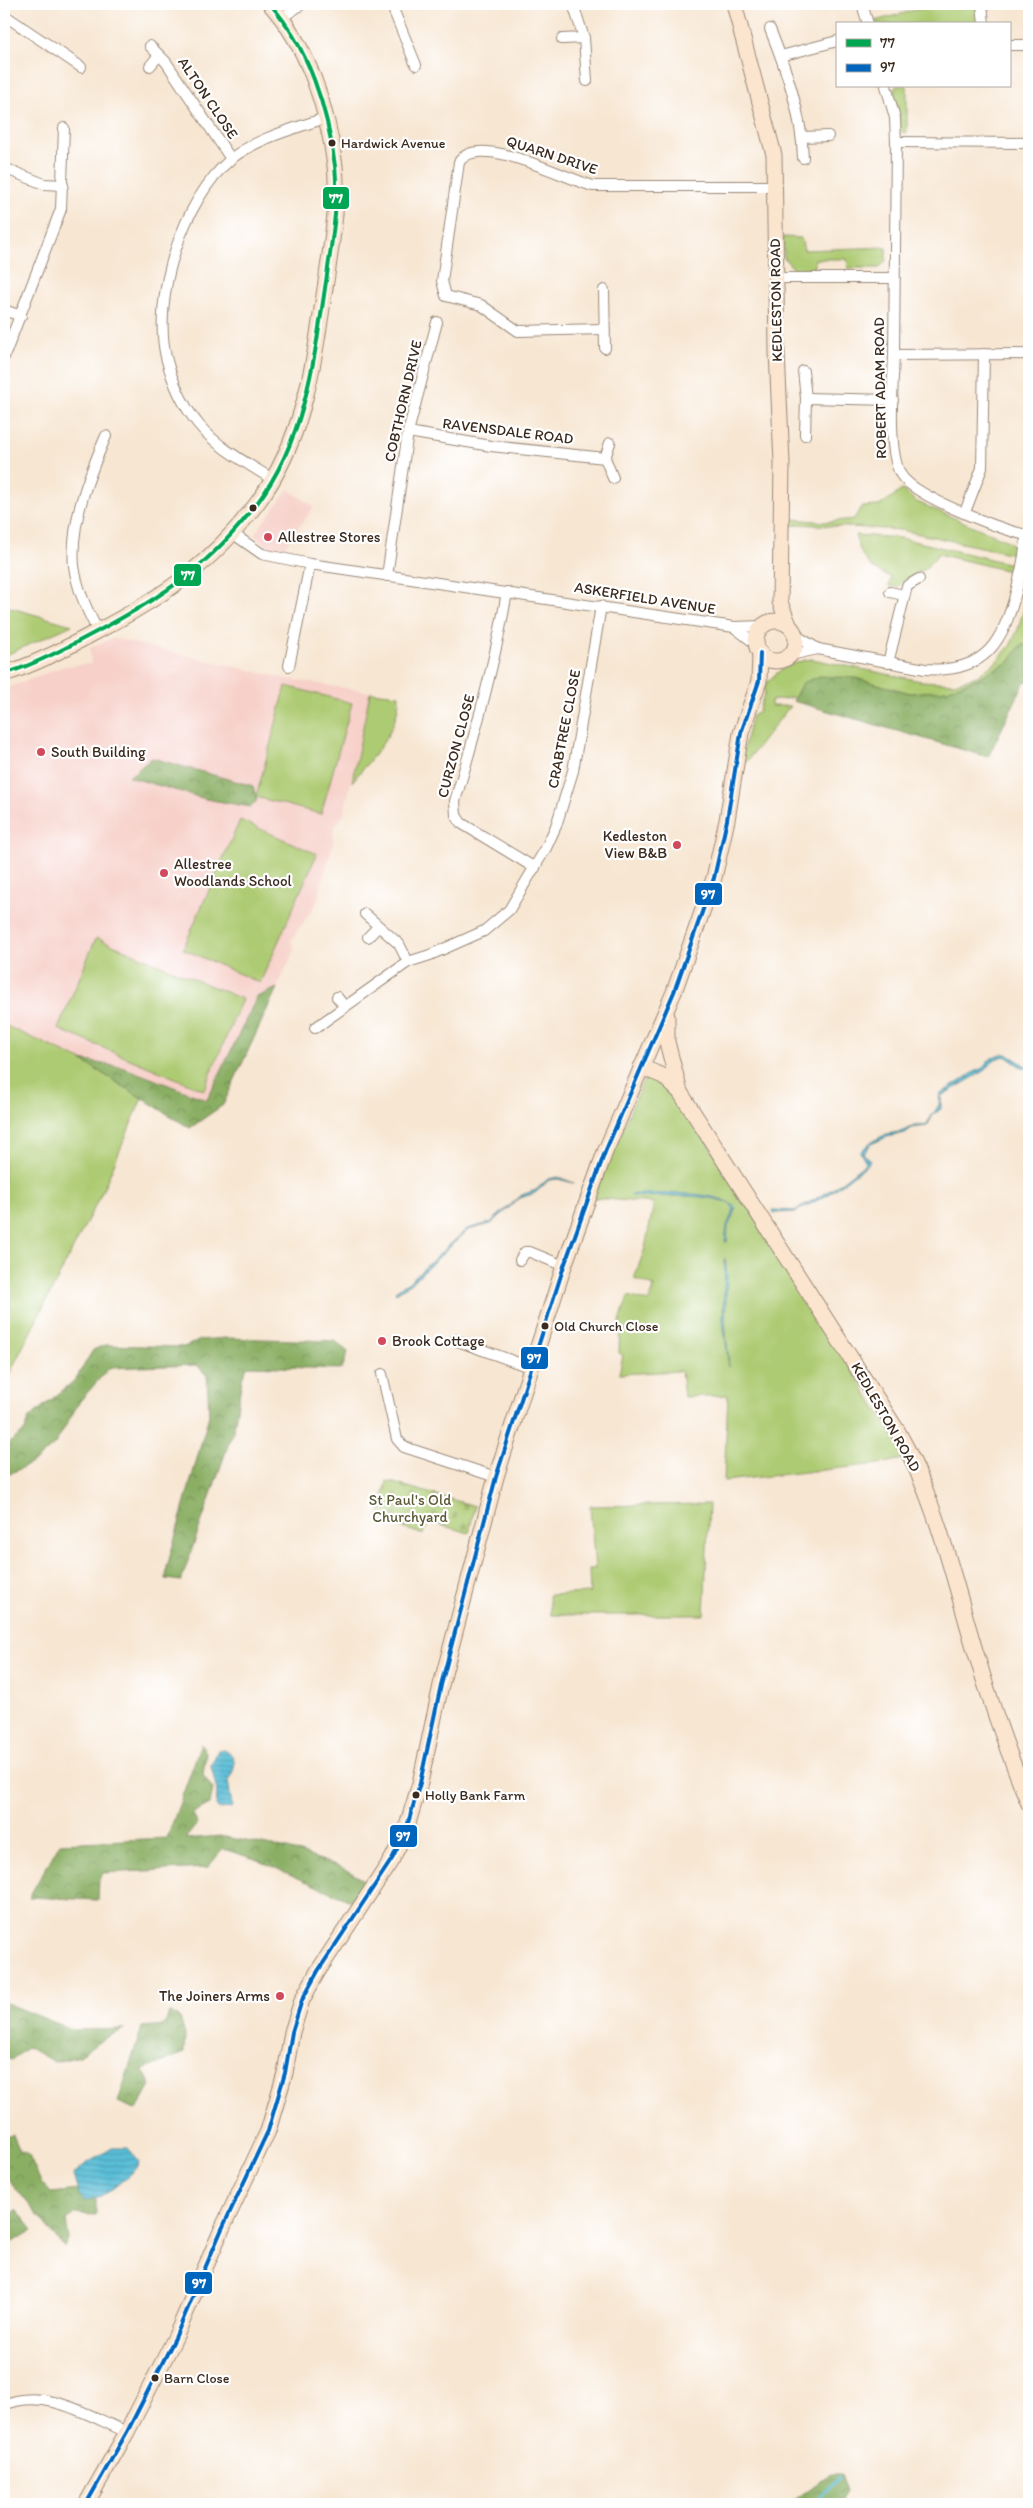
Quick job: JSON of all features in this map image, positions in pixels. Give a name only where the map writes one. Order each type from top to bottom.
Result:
[{"type":"street","points":[[4,674],[23,668],[98,631],[147,605],[173,588],[197,568],[232,533],[260,500],[285,454],[305,401],[324,295],[336,204],[335,166],[325,118],[304,58],[281,18],[270,4]]},
{"type":"street","points":[[281,18],[302,4]]},
{"type":"street","points":[[391,4],[416,65]]},
{"type":"street","points":[[573,4],[584,38],[587,81]]},
{"type":"street","name":"KEDLESTON ROAD","points":[[734,4],[772,140],[775,186],[775,278],[782,463],[780,602],[792,630]]},
{"type":"street","points":[[862,4],[867,22]]},
{"type":"street","points":[[982,4],[984,22]]},
{"type":"street","points":[[4,15],[80,67]]},
{"type":"street","points":[[770,29],[781,56],[802,137],[803,158]]},
{"type":"street","points":[[562,38],[584,38]]},
{"type":"street","points":[[781,56],[836,41]]},
{"type":"street","points":[[1010,45],[1029,46]]},
{"type":"street","name":"ALTON CLOSE","points":[[150,46],[166,62],[231,159]]},
{"type":"street","name":"ALTON CLOSE","points":[[150,66],[159,56]]},
{"type":"street","name":"ROBERT ADAM ROAD","points":[[887,88],[895,118],[896,142],[894,457],[903,478],[927,496],[964,512],[1028,533]]},
{"type":"street","points":[[272,479],[228,451],[199,425],[178,391],[164,345],[165,300],[182,234],[201,194],[231,159],[256,144],[325,118]]},
{"type":"street","points":[[4,357],[61,209],[64,128]]},
{"type":"street","points":[[802,137],[828,136]]},
{"type":"street","points":[[896,142],[1029,143]]},
{"type":"street","name":"QUARN DRIVE","points":[[604,329],[518,331],[481,305],[446,296],[442,281],[459,162],[467,154],[492,152],[512,156],[567,178],[593,186],[775,186]]},
{"type":"street","points":[[4,168],[44,184],[63,185]]},
{"type":"street","points":[[775,278],[894,278]]},
{"type":"street","points":[[604,290],[605,348]]},
{"type":"street","points":[[4,310],[21,316]]},
{"type":"street","name":"COBTHORN DRIVE","points":[[387,576],[408,432],[437,322]]},
{"type":"street","points":[[964,512],[982,468],[984,354]]},
{"type":"street","points":[[894,355],[1029,354]]},
{"type":"street","points":[[803,371],[806,398],[805,435]]},
{"type":"street","points":[[806,398],[893,400]]},
{"type":"street","name":"RAVENSDALE ROAD","points":[[408,432],[492,446],[605,458]]},
{"type":"street","points":[[98,631],[79,588],[74,566],[74,549],[76,528],[85,494],[106,436]]},
{"type":"street","points":[[610,443],[605,458],[613,478]]},
{"type":"street","name":"ASKERFIELD AVENUE","points":[[232,533],[262,554],[310,564],[734,627],[764,625]]},
{"type":"street","points":[[780,602],[757,634],[758,649],[768,659],[784,658],[818,650],[888,664],[943,670],[960,667],[987,654],[999,639],[1010,618],[1028,533]]},
{"type":"street","points":[[287,658],[310,564]]},
{"type":"street","points":[[888,664],[907,586],[919,579]]},
{"type":"street","name":"CURZON CLOSE","points":[[507,592],[499,637],[455,802],[455,809],[461,823],[534,868]]},
{"type":"street","points":[[890,592],[904,596]]},
{"type":"street","name":"CRABTREE CLOSE","points":[[314,1028],[408,962],[444,949],[493,925],[509,910],[556,826],[574,771],[601,606]]},
{"type":"street","points":[[764,625],[775,621],[792,630],[818,650]]},
{"type":"street","name":"ASKERFIELD AVENUE","points":[[734,627],[758,649]]},
{"type":"street","points":[[784,658],[796,647],[792,630]]},
{"type":"street","name":"KEDLESTON ROAD","points":[[758,649],[759,681],[741,732],[716,871],[668,1007],[643,1062],[663,1076],[680,1092],[897,1430],[917,1465],[936,1516],[1002,1738],[1029,1804]]},
{"type":"street","name":"KEDLESTON ROAD","points":[[759,681],[784,658]]},
{"type":"street","points":[[365,914],[398,944],[408,962]]},
{"type":"street","points":[[368,937],[378,927]]},
{"type":"street","points":[[337,997],[345,1008]]},
{"type":"street","name":"KEDLESTON ROAD","points":[[668,1007],[666,1037],[680,1092]]},
{"type":"street","points":[[86,2504],[127,2432],[179,2329],[221,2231],[268,2131],[285,2073],[292,2032],[302,2000],[318,1971],[392,1859],[405,1833],[420,1783],[440,1685],[496,1477],[564,1266],[605,1152],[643,1062],[673,1068]]},
{"type":"street","points":[[520,1260],[525,1252],[530,1252],[564,1266]]},
{"type":"street","points":[[455,1340],[532,1368]]},
{"type":"street","points":[[382,1374],[397,1439],[404,1446],[496,1477]]},
{"type":"street","points":[[4,2405],[22,2400],[49,2400],[127,2432]]},
{"type":"shaded area","points":[[288,489],[314,507],[279,554],[254,535]]},
{"type":"shaded area","name":"Allestree Woodlands School","points":[[112,638],[287,679],[370,692],[344,814],[334,828],[333,844],[317,902],[291,941],[295,949],[223,1105],[190,1128],[81,1060],[4,1025],[4,690],[64,666],[91,664],[90,648]]},
{"type":"green space","points":[[937,4],[976,4],[978,22],[875,22]]},
{"type":"green space","points":[[895,88],[907,88],[907,133],[902,132],[894,96]]},
{"type":"green space","points":[[783,237],[801,238],[804,250],[886,247],[886,261],[879,268],[848,268],[847,259],[815,259],[815,268],[794,269],[784,258]]},
{"type":"green space","points":[[902,490],[917,502],[1008,541],[1014,546],[1018,555],[901,530],[798,524],[792,526],[793,519],[827,522],[854,519],[861,507],[879,506]]},
{"type":"green space","points":[[855,535],[901,538],[1015,565],[1013,572],[938,554],[925,569],[906,579],[898,587],[889,586],[891,577],[876,570],[867,562],[860,550]]},
{"type":"green space","points":[[1029,591],[1029,645],[1021,645],[1009,662],[978,678],[947,690],[910,693],[855,678],[802,683],[795,697],[771,701],[771,706],[790,706],[747,761],[740,761],[752,716],[758,712],[765,692],[764,688],[772,677],[784,668],[812,659],[921,681],[954,683],[977,676],[995,663],[1010,646],[1018,629]]},
{"type":"green space","points":[[4,606],[72,625],[4,656]]},
{"type":"green space","points":[[1021,645],[1029,645],[1029,682],[1025,681],[988,757],[793,701],[802,683],[820,676],[855,678],[910,693],[947,690],[978,678],[1009,662]]},
{"type":"green space","points":[[286,686],[352,703],[321,814],[256,797]]},
{"type":"green space","points":[[370,692],[399,695],[398,708],[390,731],[376,753],[352,782]]},
{"type":"green space","points":[[152,758],[253,786],[257,800],[251,807],[206,799],[129,777]]},
{"type":"green space","points":[[240,820],[317,854],[260,983],[183,949]]},
{"type":"green space","points":[[96,938],[242,999],[204,1090],[58,1029]]},
{"type":"green space","points":[[277,988],[223,1105],[190,1128],[81,1060],[125,1068],[207,1100],[257,997]]},
{"type":"green space","points":[[4,1025],[81,1060],[142,1098],[103,1190],[4,1384]]},
{"type":"green space","points":[[650,1077],[657,1078],[675,1092],[908,1458],[878,1464],[724,1481],[728,1395],[684,1397],[681,1371],[619,1374],[623,1355],[619,1353],[620,1321],[628,1296],[649,1302],[654,1286],[634,1279],[645,1248],[654,1203],[593,1198],[643,1081]]},
{"type":"green space","points":[[226,1338],[335,1341],[348,1352],[342,1369],[247,1366],[242,1379],[234,1428],[181,1581],[166,1579],[167,1567],[209,1415],[207,1376],[197,1365],[109,1368],[80,1401],[55,1444],[37,1460],[4,1477],[4,1447],[25,1431],[28,1419],[75,1380],[93,1350],[105,1345],[184,1347],[200,1340]]},
{"type":"green space","name":"St Paul's Old Churchyard","points":[[387,1481],[475,1506],[469,1533],[429,1522],[424,1534],[378,1522]]},
{"type":"green space","points":[[709,1504],[704,1615],[551,1615],[549,1595],[590,1593],[589,1569],[595,1569],[590,1506]]},
{"type":"green space","points":[[201,1744],[206,1752],[203,1775],[213,1789],[210,1804],[193,1813],[197,1824],[185,1839],[220,1836],[288,1849],[339,1866],[368,1882],[355,1903],[255,1859],[223,1849],[207,1868],[103,1873],[99,1880],[98,1900],[29,1897],[60,1843],[167,1838]]},
{"type":"green space","points":[[4,2002],[73,2030],[125,2029],[103,2039],[80,2056],[54,2062],[28,2047],[11,2060],[4,2057]]},
{"type":"green space","points":[[169,2012],[180,2018],[185,2035],[184,2053],[143,2070],[151,2085],[137,2110],[118,2102],[142,2027],[165,2025]]},
{"type":"green space","points":[[13,2135],[20,2151],[28,2154],[41,2182],[51,2193],[88,2189],[96,2199],[96,2215],[74,2214],[66,2221],[69,2239],[64,2247],[4,2174],[4,2137]]},
{"type":"green space","points":[[17,2210],[33,2230],[4,2247],[4,2218]]},
{"type":"green space","points":[[830,2474],[841,2474],[847,2491],[839,2504],[789,2504]]},
{"type":"water","points":[[1007,1054],[1029,1068],[1023,1068],[1005,1056],[995,1059],[986,1070],[941,1096],[941,1109],[933,1115],[927,1126],[912,1128],[905,1133],[887,1137],[871,1144],[863,1154],[870,1160],[868,1164],[829,1194],[795,1212],[774,1213],[773,1210],[794,1211],[833,1189],[866,1163],[860,1152],[871,1142],[887,1134],[904,1131],[914,1126],[926,1125],[939,1105],[940,1094],[984,1068],[993,1057]]},
{"type":"water","points":[[558,1177],[574,1183],[558,1179],[549,1180],[535,1193],[520,1198],[491,1224],[468,1230],[410,1284],[396,1293],[395,1291],[409,1282],[467,1229],[490,1223],[522,1195],[536,1190],[548,1179]]},
{"type":"water","points":[[631,1194],[702,1195],[729,1203],[705,1198],[632,1196]]},
{"type":"water","points":[[729,1203],[736,1208],[728,1227],[727,1242],[725,1242],[727,1225],[734,1209]]},
{"type":"water","points":[[725,1258],[727,1275],[725,1320],[729,1367],[723,1320]]},
{"type":"water","points":[[223,1749],[232,1755],[235,1763],[228,1781],[232,1805],[231,1808],[218,1809],[216,1806],[217,1791],[211,1766],[218,1750]]},
{"type":"water","points":[[112,2148],[128,2148],[139,2162],[137,2167],[107,2192],[85,2201],[79,2195],[73,2175],[83,2166]]},
{"type":"waterway","points":[[816,2504],[839,2477]]},
{"type":"transit line","name":"77","points":[[4,674],[39,661],[121,619],[165,592],[185,577],[222,544],[258,502],[275,476],[288,450],[298,422],[313,364],[333,234],[336,180],[332,145],[314,80],[295,39],[270,4]]},
{"type":"transit line","name":"97","points":[[86,2504],[127,2432],[175,2338],[221,2231],[268,2131],[285,2073],[292,2032],[302,2000],[318,1971],[392,1859],[405,1833],[420,1783],[441,1685],[496,1477],[564,1266],[605,1152],[674,992],[714,878],[727,820],[741,733],[759,681],[760,653]]},
{"type":"place","name":"Hardwick Avenue","points":[[332,143]]},
{"type":"place","name":"Allestree Stores","points":[[268,537]]},
{"type":"place","name":"South Building","points":[[41,752]]},
{"type":"place","name":"Kedleston View B&B","points":[[677,845]]},
{"type":"place","name":"Allestree Woodlands School","points":[[164,873]]},
{"type":"place","name":"Old Church Close","points":[[545,1326]]},
{"type":"place","name":"Brook Cottage","points":[[382,1341]]},
{"type":"place","name":"Holly Bank Farm","points":[[416,1795]]},
{"type":"place","name":"The Joiners Arms","points":[[280,1996]]},
{"type":"place","name":"Barn Close","points":[[155,2378]]}]
